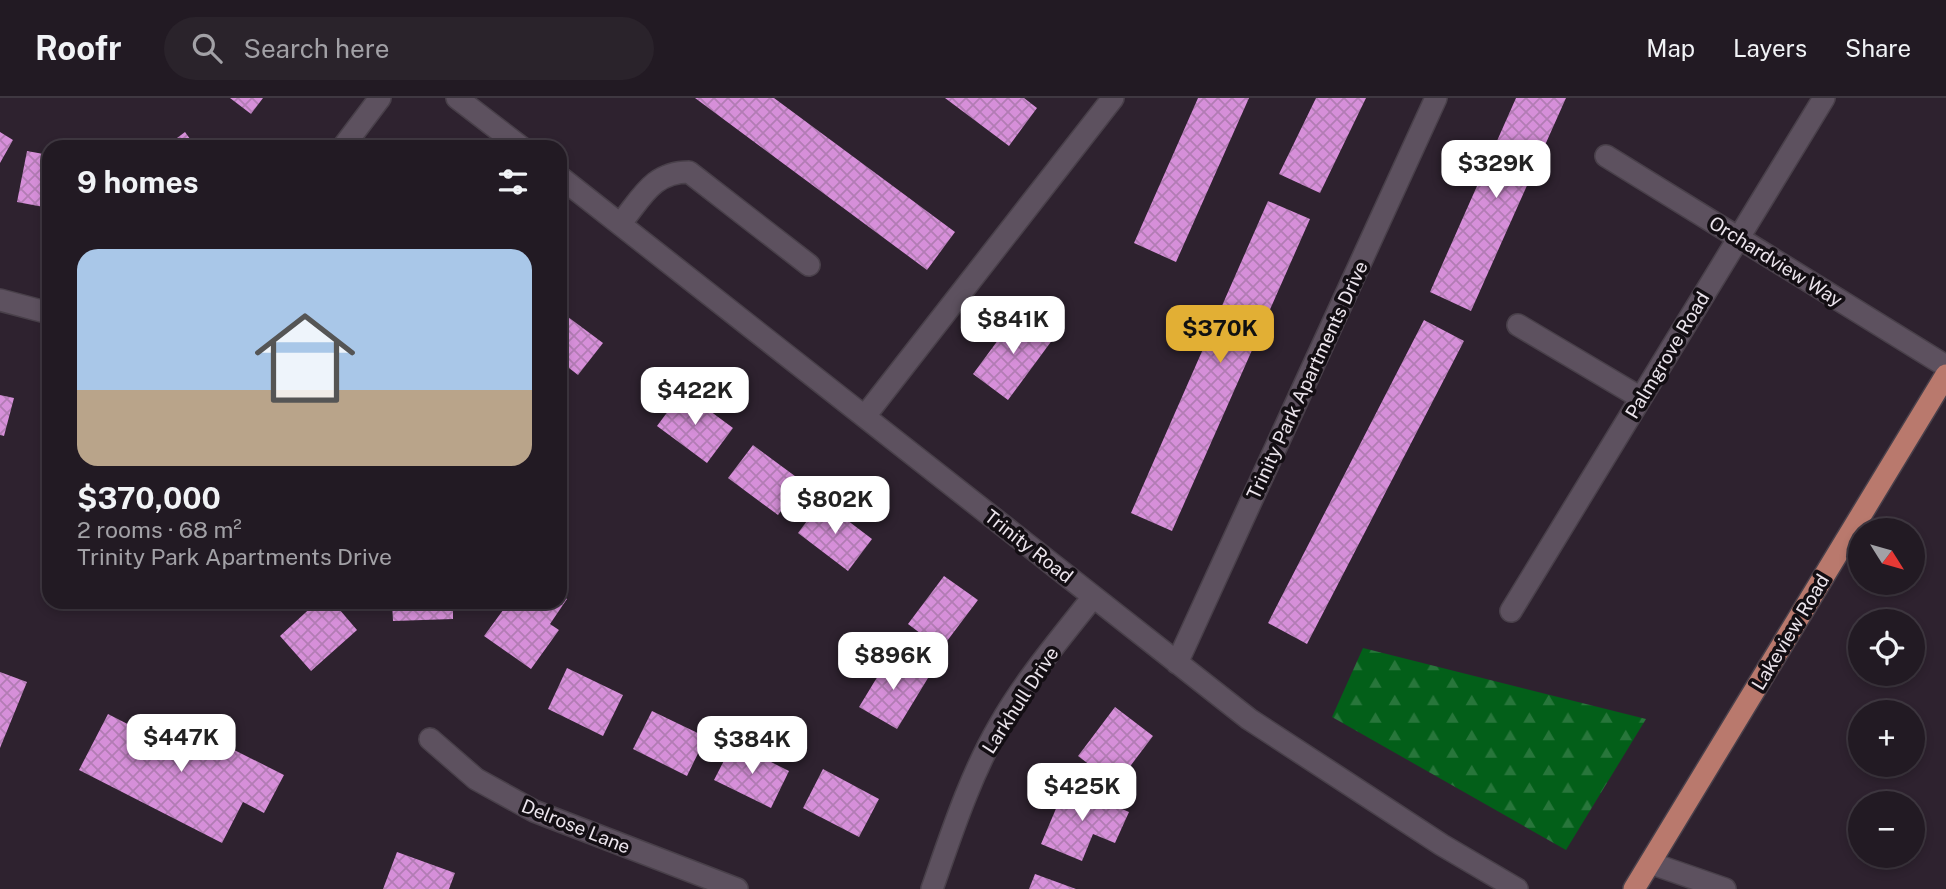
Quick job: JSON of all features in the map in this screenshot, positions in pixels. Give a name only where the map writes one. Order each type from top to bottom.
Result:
[{"type":"main road","name":"Lakeview Road","points":[[1634,889],[1946,375]]},
{"type":"street","points":[[348,140],[380,98]]},
{"type":"street","points":[[457,98],[512,140]]},
{"type":"street","points":[[865,416],[1113,98]]},
{"type":"street","name":"Trinity Park Apartments Drive","points":[[1177,663],[1436,98]]},
{"type":"street","name":"Palmgrove Road","points":[[1511,611],[1824,98]]},
{"type":"street","name":"Orchardview Way","points":[[1606,156],[1946,366]]},
{"type":"street","points":[[620,224],[654,183],[668,172],[689,172],[808,265]]},
{"type":"street","name":"Trinity Road","points":[[567,182],[1248,719],[1321,769],[1517,889]]},
{"type":"street","points":[[0,300],[42,311]]},
{"type":"street","points":[[1518,325],[1641,398]]},
{"type":"street","name":"Larkhull Drive","points":[[932,889],[979,764],[999,725],[1052,649],[1093,597]]},
{"type":"street","name":"Delrose Lane","points":[[430,739],[476,779],[534,811],[737,889]]},
{"type":"street","points":[[1650,863],[1725,889]]},
{"type":"green space","points":[[1363,648],[1646,719],[1566,850],[1332,717]]},
{"type":"building","points":[[230,98],[263,98],[251,114]]},
{"type":"building","points":[[695,98],[774,98],[955,232],[927,270]]},
{"type":"building","points":[[945,98],[1024,98],[1037,108],[1009,146]]},
{"type":"building","points":[[1198,98],[1249,98],[1176,262],[1134,243]]},
{"type":"building","points":[[1316,98],[1366,98],[1320,193],[1279,174]]},
{"type":"building","points":[[1516,98],[1566,98],[1471,311],[1430,292]]},
{"type":"building","points":[[0,132],[13,140],[0,163]]},
{"type":"building","points":[[185,132],[191,140],[174,140]]},
{"type":"building","points":[[27,151],[42,154],[42,207],[17,202]]},
{"type":"building","points":[[1268,201],[1310,219],[1172,531],[1131,513]]},
{"type":"building","points":[[1018,313],[1053,339],[1008,400],[973,374]]},
{"type":"building","points":[[567,316],[603,343],[578,375],[567,366]]},
{"type":"building","points":[[1424,320],[1464,341],[1307,644],[1268,623]]},
{"type":"building","points":[[683,391],[733,428],[707,463],[657,426]]},
{"type":"building","points":[[0,395],[14,398],[4,436],[0,435]]},
{"type":"building","points":[[753,445],[803,482],[778,515],[728,478]]},
{"type":"building","points":[[822,501],[872,539],[848,571],[798,533]]},
{"type":"building","points":[[944,576],[978,600],[941,649],[908,624]]},
{"type":"building","points":[[309,609],[339,609],[357,630],[311,671],[280,636]]},
{"type":"building","points":[[392,609],[453,609],[453,619],[393,621]]},
{"type":"building","points":[[504,609],[560,609],[550,624],[559,630],[531,669],[484,636]]},
{"type":"building","points":[[890,656],[928,678],[897,729],[859,707]]},
{"type":"building","points":[[567,668],[623,695],[603,736],[548,709]]},
{"type":"building","points":[[0,672],[27,682],[0,748]]},
{"type":"building","points":[[1115,707],[1153,736],[1116,785],[1078,756]]},
{"type":"building","points":[[652,711],[706,737],[687,776],[633,749]]},
{"type":"building","points":[[108,714],[153,737],[165,715],[284,775],[264,813],[243,802],[222,843],[79,770]]},
{"type":"building","points":[[733,743],[789,771],[771,808],[714,780]]},
{"type":"building","points":[[823,769],[879,799],[859,837],[803,808]]},
{"type":"building","points":[[1066,785],[1129,812],[1115,843],[1093,834],[1082,861],[1041,844]]},
{"type":"building","points":[[397,852],[455,873],[449,889],[383,889]]},
{"type":"building","points":[[1035,874],[1076,889],[1029,889]]}]
